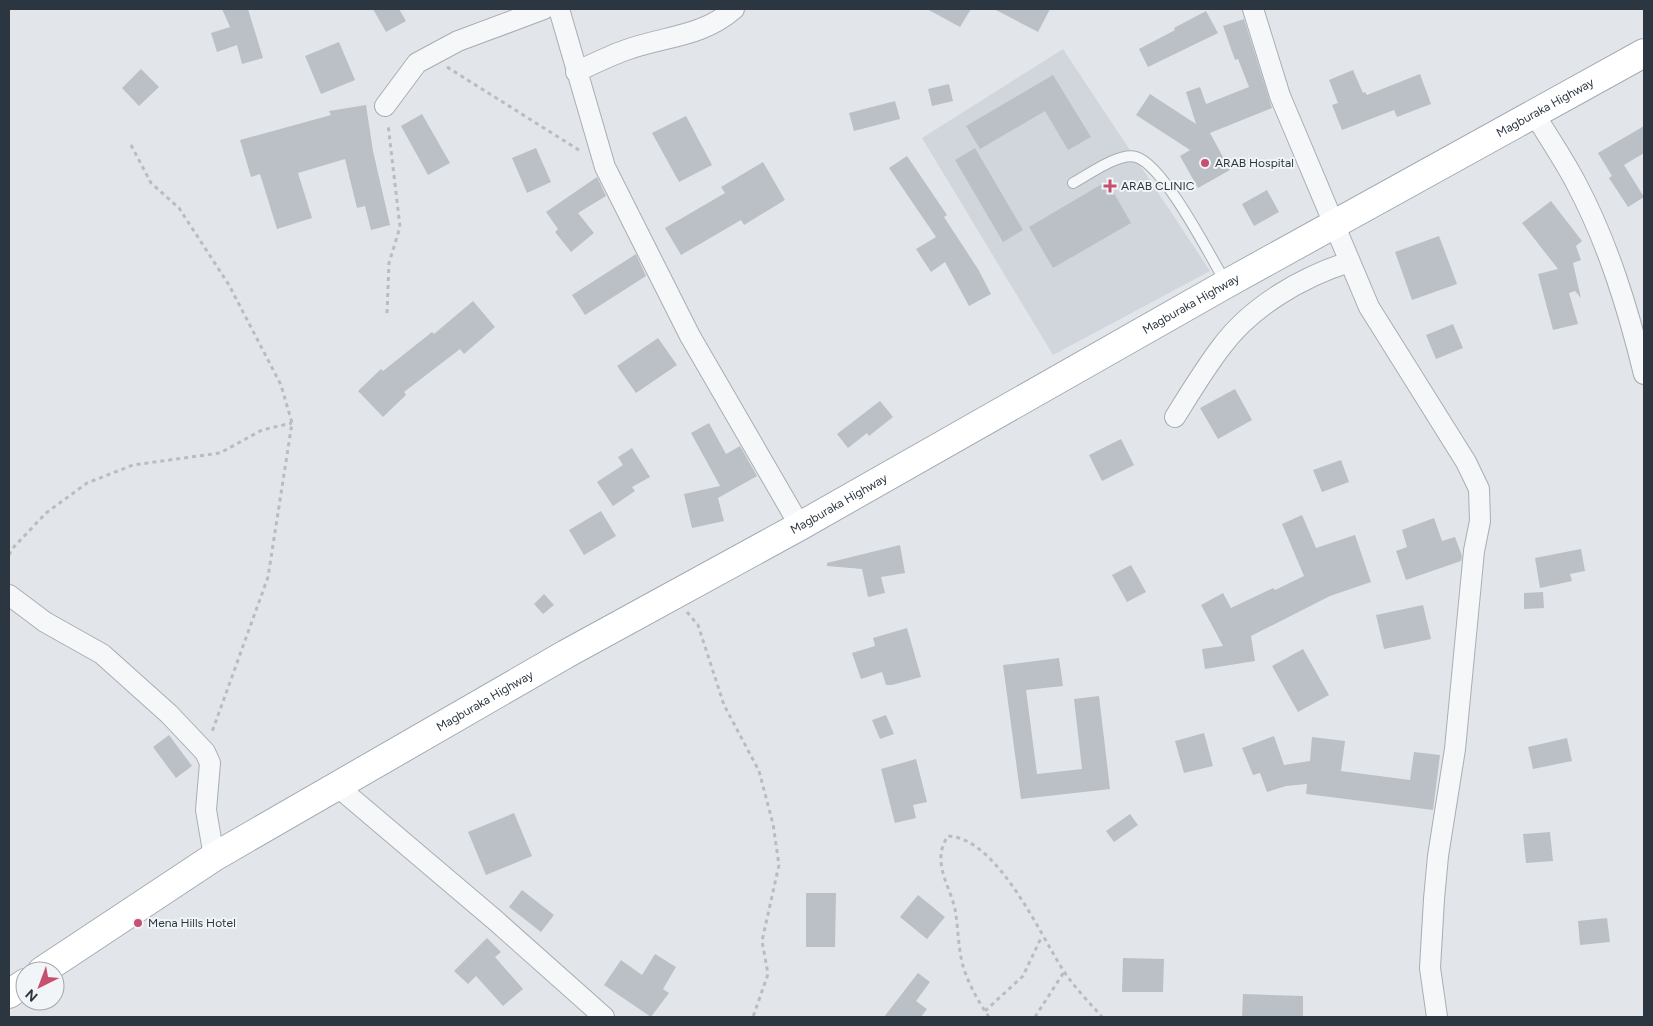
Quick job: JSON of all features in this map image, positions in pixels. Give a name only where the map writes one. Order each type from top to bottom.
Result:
[{"type":"main road","name":"Magburaka Highway","points":[[57,961],[214,857],[566,654],[800,526],[1226,284],[1535,115],[1644,53]]},
{"type":"street","points":[[385,106],[417,63],[458,41],[544,9]]},
{"type":"street","points":[[559,9],[576,72],[606,167],[690,336],[800,526]]},
{"type":"street","points":[[576,72],[626,50],[701,30],[721,21],[734,9]]},
{"type":"street","points":[[1254,9],[1280,96],[1369,307],[1466,462],[1479,489],[1480,521],[1473,561],[1456,749],[1438,856],[1434,899],[1430,968],[1437,1017]]},
{"type":"street","points":[[1535,115],[1576,184],[1597,228],[1628,308],[1644,374]]},
{"type":"street","points":[[1175,417],[1221,346],[1252,314],[1320,272],[1349,262]]},
{"type":"street","points":[[9,595],[45,622],[102,654],[156,702],[205,752],[210,763],[206,810],[214,857]]},
{"type":"street","points":[[337,786],[495,920],[604,1017]]},
{"type":"lane","points":[[1073,183],[1121,157],[1135,157],[1148,164],[1162,178],[1180,205],[1226,284]]},
{"type":"path","points":[[430,56],[606,167]]},
{"type":"path","points":[[385,106],[400,226],[389,263],[387,313]]},
{"type":"path","points":[[131,145],[152,183],[179,208],[229,285],[281,385],[292,423],[268,577],[205,752]]},
{"type":"path","points":[[9,556],[12,549],[46,513],[87,483],[133,465],[220,453],[262,430],[292,423]]},
{"type":"path","points":[[674,596],[698,626],[724,705],[759,771],[773,824],[779,865],[762,941],[768,974],[753,1017]]},
{"type":"path","points":[[989,1017],[967,978],[962,961],[954,907],[941,870],[941,846],[948,836],[959,836],[987,854],[1014,889],[1064,972],[1102,1017]]},
{"type":"path","points":[[985,1011],[1023,976],[1043,935]]},
{"type":"path","points":[[1035,1017],[1064,972]]},
{"type":"shaded area","points":[[1063,49],[1210,271],[1053,355],[922,138]]},
{"type":"building","points":[[222,9],[248,9],[263,58],[242,64],[237,45],[217,52],[211,33],[230,27]]},
{"type":"building","points":[[373,9],[399,9],[406,21],[386,32]]},
{"type":"building","points":[[927,9],[971,9],[960,27]]},
{"type":"building","points":[[994,9],[1050,9],[1038,32]]},
{"type":"building","points":[[1206,11],[1218,33],[1148,67],[1139,49]]},
{"type":"building","points":[[1244,19],[1272,108],[1210,133],[1230,170],[1198,188],[1180,156],[1190,150],[1136,115],[1150,94],[1196,124],[1186,92],[1200,87],[1206,104],[1249,87],[1238,59],[1235,60],[1223,26]]},
{"type":"building","points":[[339,42],[355,80],[321,94],[305,56]]},
{"type":"building","points":[[141,69],[159,87],[139,106],[122,88]]},
{"type":"building","points":[[1353,70],[1363,93],[1365,92],[1367,95],[1420,74],[1431,104],[1397,117],[1394,110],[1342,130],[1332,105],[1338,103],[1329,80]]},
{"type":"building","points":[[1053,75],[1091,137],[1068,150],[1045,111],[980,149],[966,126]]},
{"type":"building","points":[[949,84],[953,101],[932,106],[928,89]]},
{"type":"building","points":[[895,101],[900,119],[854,131],[849,113]]},
{"type":"building","points":[[366,105],[373,151],[390,225],[371,230],[365,206],[357,208],[345,159],[298,173],[312,218],[277,229],[260,174],[251,177],[240,140],[331,115],[329,111]]},
{"type":"building","points":[[422,114],[450,163],[428,175],[401,126]]},
{"type":"building","points":[[686,116],[712,165],[679,182],[652,133]]},
{"type":"building","points":[[1644,126],[1644,153],[1624,165],[1644,197],[1628,207],[1609,178],[1612,176],[1598,153]]},
{"type":"building","points":[[536,148],[551,182],[527,193],[512,158]]},
{"type":"building","points":[[975,148],[1023,230],[1003,242],[955,160]]},
{"type":"building","points":[[907,156],[947,215],[944,217],[978,269],[991,294],[969,306],[945,262],[931,272],[916,249],[936,237],[889,168]]},
{"type":"building","points":[[763,162],[785,200],[744,225],[741,220],[681,255],[665,228],[725,193],[721,187]]},
{"type":"building","points":[[597,177],[606,196],[578,213],[594,233],[571,252],[555,232],[558,229],[546,212]]},
{"type":"building","points":[[1107,181],[1131,223],[1053,268],[1029,227]]},
{"type":"building","points":[[1267,190],[1279,212],[1254,226],[1242,204]]},
{"type":"building","points":[[1551,201],[1582,241],[1576,246],[1581,260],[1573,263],[1581,298],[1575,291],[1569,293],[1578,324],[1553,330],[1538,274],[1558,269],[1522,223]]},
{"type":"building","points":[[1439,236],[1457,284],[1412,300],[1395,252]]},
{"type":"building","points":[[636,254],[646,276],[585,315],[572,295]]},
{"type":"building","points":[[473,301],[495,327],[464,354],[460,349],[404,392],[406,395],[383,417],[358,391],[381,369],[383,371],[432,332],[434,334]]},
{"type":"building","points":[[1453,324],[1463,348],[1436,359],[1426,335]]},
{"type":"building","points":[[658,338],[677,365],[636,393],[617,366]]},
{"type":"building","points":[[1235,389],[1252,420],[1218,439],[1200,408]]},
{"type":"building","points":[[880,401],[893,417],[869,436],[867,433],[848,448],[837,434]]},
{"type":"building","points":[[709,423],[726,454],[740,446],[757,476],[718,498],[724,521],[692,528],[684,494],[720,486],[691,433]]},
{"type":"building","points":[[1121,439],[1134,465],[1102,481],[1089,455]]},
{"type":"building","points":[[632,448],[650,477],[632,487],[635,491],[613,506],[597,482],[623,465],[618,457]]},
{"type":"building","points":[[1341,460],[1349,482],[1322,492],[1313,470]]},
{"type":"building","points":[[601,511],[616,536],[584,555],[569,530]]},
{"type":"building","points":[[1302,515],[1316,548],[1355,535],[1371,582],[1330,596],[1251,636],[1255,661],[1205,669],[1202,649],[1223,646],[1201,605],[1223,593],[1231,608],[1304,576],[1282,524]]},
{"type":"building","points":[[1434,518],[1442,541],[1455,537],[1462,556],[1461,561],[1406,580],[1396,551],[1407,547],[1402,530]]},
{"type":"building","points":[[900,545],[905,573],[881,577],[885,593],[868,597],[862,569],[827,566],[827,563]]},
{"type":"building","points":[[1581,549],[1585,571],[1570,574],[1572,581],[1540,588],[1535,558]]},
{"type":"building","points":[[1131,565],[1146,592],[1127,602],[1112,575]]},
{"type":"building","points":[[1543,592],[1544,608],[1524,609],[1524,593]]},
{"type":"building","points":[[544,594],[554,605],[543,614],[534,604]]},
{"type":"building","points":[[1423,605],[1431,639],[1384,649],[1376,615]]},
{"type":"building","points":[[907,628],[921,677],[892,685],[886,685],[882,672],[861,679],[852,653],[875,646],[873,638]]},
{"type":"building","points":[[1303,649],[1329,695],[1298,712],[1272,666]]},
{"type":"building","points":[[1059,658],[1063,686],[1026,690],[1037,774],[1082,769],[1074,699],[1099,696],[1110,789],[1021,799],[1003,665]]},
{"type":"building","points":[[886,715],[894,734],[880,739],[872,720]]},
{"type":"building","points":[[1204,733],[1213,766],[1184,773],[1175,741]]},
{"type":"building","points":[[169,735],[192,766],[176,778],[153,747]]},
{"type":"building","points":[[1274,736],[1284,765],[1310,761],[1312,737],[1345,741],[1341,771],[1410,780],[1414,752],[1440,755],[1433,810],[1306,794],[1307,784],[1286,786],[1267,792],[1260,773],[1253,775],[1242,748]]},
{"type":"building","points":[[1567,738],[1572,761],[1533,769],[1528,747]]},
{"type":"building","points":[[916,759],[927,802],[913,805],[916,818],[895,823],[881,769]]},
{"type":"building","points":[[514,813],[532,856],[486,875],[468,832]]},
{"type":"building","points":[[1130,814],[1138,825],[1114,842],[1106,831]]},
{"type":"building","points":[[1550,832],[1553,861],[1526,863],[1523,834]]},
{"type":"building","points":[[522,890],[554,915],[541,932],[509,907]]},
{"type":"building","points":[[806,893],[836,893],[835,947],[806,947]]},
{"type":"building","points":[[918,895],[945,917],[927,939],[900,917]]},
{"type":"building","points":[[1607,918],[1610,942],[1580,945],[1578,921]]},
{"type":"building","points":[[487,938],[501,952],[495,957],[523,989],[503,1006],[476,976],[468,984],[454,971]]},
{"type":"building","points":[[655,954],[676,967],[663,989],[669,993],[651,1017],[604,985],[621,960],[642,975]]},
{"type":"building","points":[[1123,958],[1164,959],[1163,992],[1122,992]]},
{"type":"building","points":[[918,973],[930,982],[916,1001],[927,1009],[921,1017],[884,1017]]},
{"type":"building","points":[[1243,994],[1303,996],[1303,1017],[1242,1017]]},
{"type":"place","name":"ARAB Hospital","points":[[1205,163]]},
{"type":"place","name":"ARAB CLINIC","points":[[1110,186]]},
{"type":"place","name":"Mena Hills Hotel","points":[[138,923]]}]
